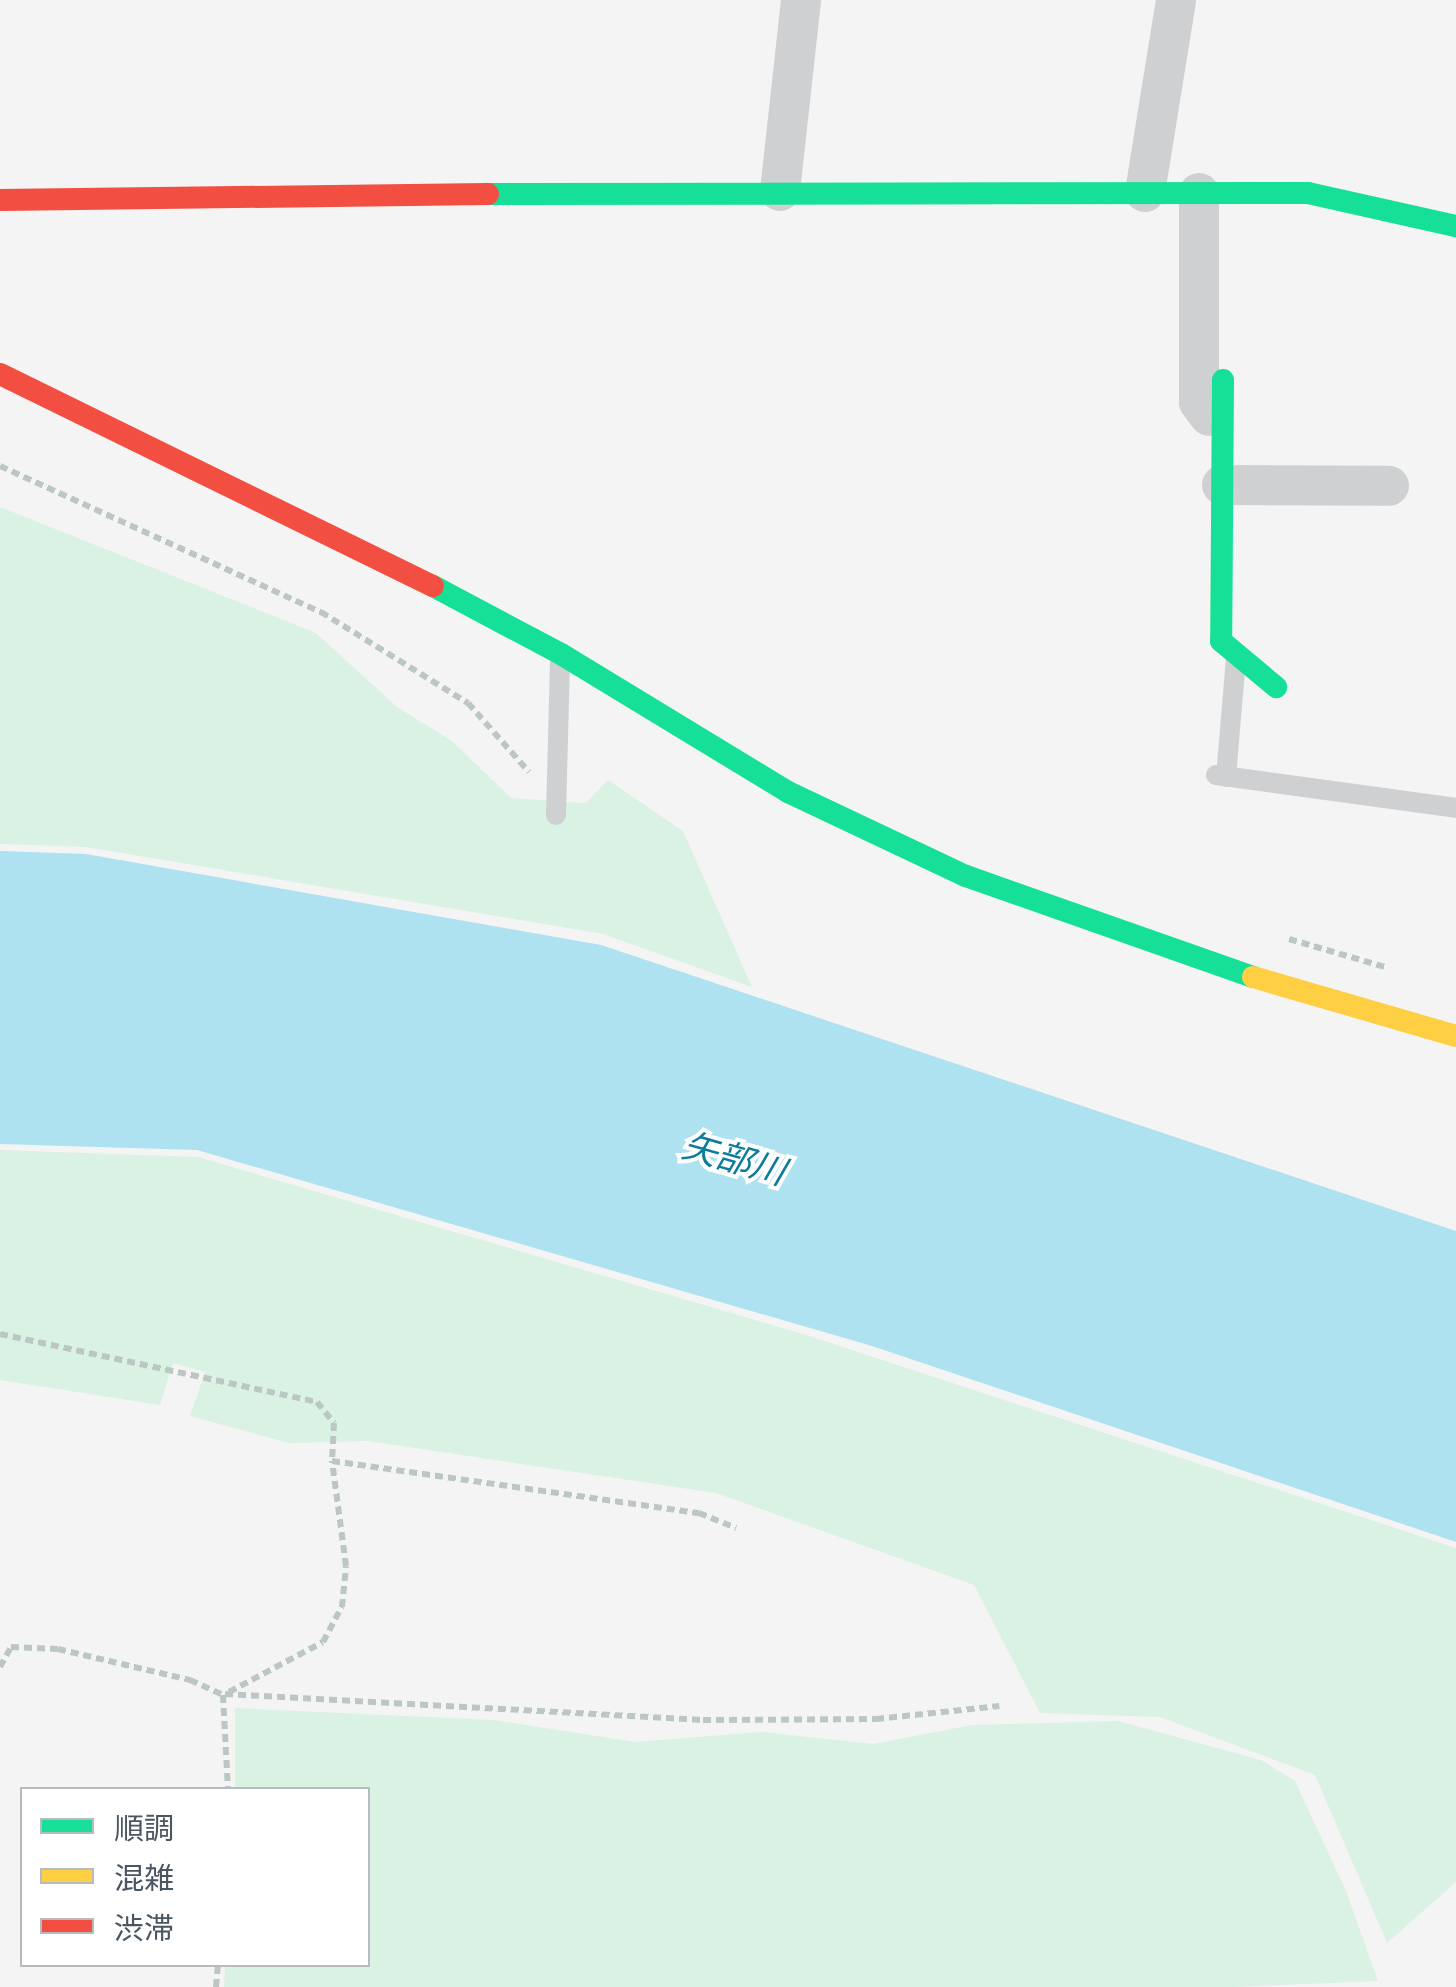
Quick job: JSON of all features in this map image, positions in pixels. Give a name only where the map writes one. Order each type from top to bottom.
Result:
[{"type":"street","points":[[780,191],[800,0]]},
{"type":"street","points":[[1145,192],[1176,0]]},
{"type":"street","points":[[0,200],[780,191],[1199,192],[1308,194],[1456,226]]},
{"type":"street","points":[[1199,192],[1199,402],[1210,417],[1223,398]]},
{"type":"street","points":[[0,374],[198,465],[561,654],[788,792],[966,876],[1305,996],[1456,1036]]},
{"type":"street","points":[[1223,398],[1221,641],[1276,688]]},
{"type":"street","points":[[1222,485],[1390,486]]},
{"type":"lane","points":[[556,809],[561,654]]},
{"type":"lane","points":[[1236,654],[1221,776],[1456,808]]},
{"type":"path","points":[[0,466],[321,612],[468,704],[556,809]]},
{"type":"path","points":[[1270,934],[1400,971]]},
{"type":"path","points":[[0,1334],[234,1390],[317,1402],[334,1423],[332,1460],[346,1566],[342,1607],[323,1642],[224,1694]]},
{"type":"path","points":[[332,1460],[699,1514],[736,1528]]},
{"type":"path","points":[[0,1667],[11,1647],[58,1649],[190,1680],[224,1694],[703,1720],[876,1719],[999,1706]]},
{"type":"path","points":[[224,1694],[228,1787]]},
{"type":"green space","points":[[0,507],[316,633],[397,707],[452,741],[511,798],[586,803],[608,780],[683,831],[752,987],[603,934],[86,847],[0,844]]},
{"type":"green space","points":[[0,1150],[198,1157],[803,1334],[1456,1548],[1456,1882],[1387,1943],[1315,1775],[1160,1717],[1040,1713],[974,1585],[716,1493],[368,1441],[289,1443],[190,1416],[205,1372],[173,1363],[160,1405],[0,1380]]},
{"type":"green space","points":[[235,1708],[493,1720],[635,1742],[761,1732],[873,1744],[972,1725],[1118,1721],[1261,1760],[1295,1781],[1346,1891],[1378,1981],[1236,1987],[224,1987],[225,1967],[370,1967],[370,1787],[235,1787]]},
{"type":"water","name":"矢部川","points":[[0,851],[86,854],[601,945],[1456,1231],[1456,1542],[872,1346],[197,1150],[0,1144]]},
{"type":"traffic: fast","points":[[488,194],[1308,193],[1456,226]]},
{"type":"traffic: fast","points":[[1223,380],[1221,641],[1276,687]]},
{"type":"traffic: fast","points":[[433,586],[561,654],[788,792],[966,876],[1253,977]]},
{"type":"traffic: slow","points":[[1253,977],[1456,1036]]},
{"type":"traffic: jam","points":[[0,200],[488,194]]},
{"type":"traffic: jam","points":[[0,374],[433,586]]}]
